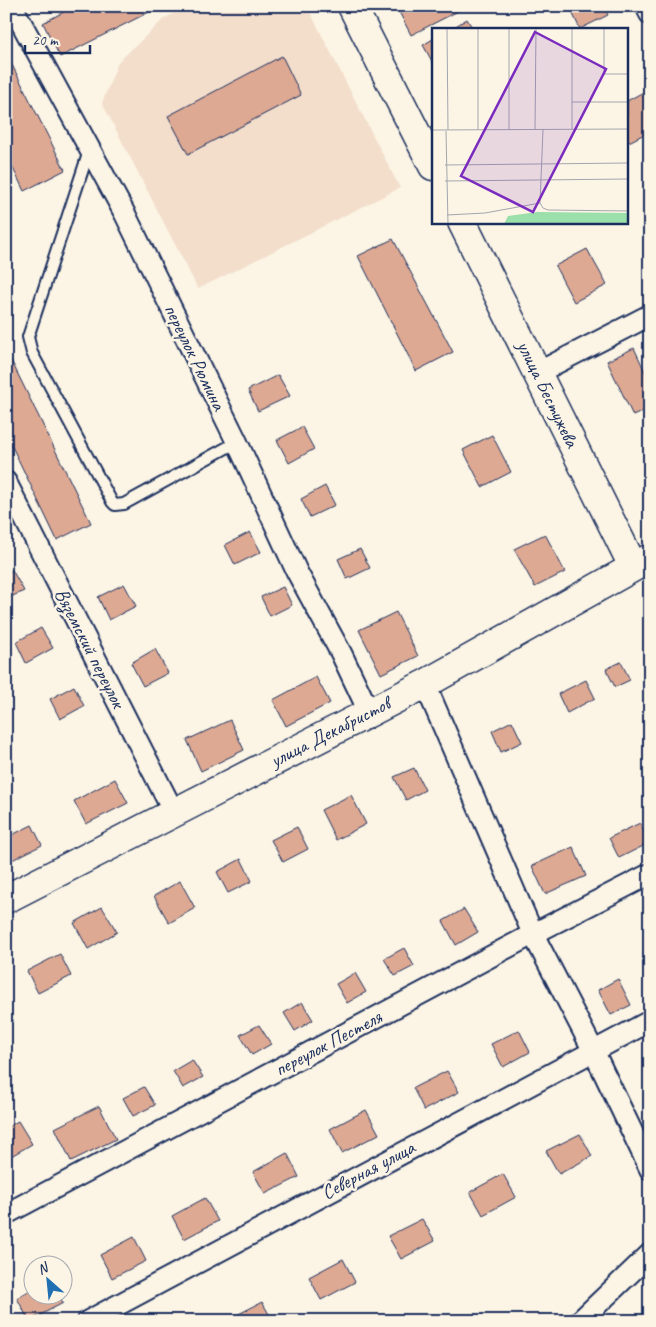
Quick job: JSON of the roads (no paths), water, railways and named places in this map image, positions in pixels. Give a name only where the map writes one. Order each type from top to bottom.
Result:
[{"type":"street","name":"переулок Рюмина","points":[[12,6],[125,214],[237,442],[298,572],[341,652],[369,712]]},
{"type":"street","points":[[352,6],[432,162]]},
{"type":"street","points":[[646,6],[650,14]]},
{"type":"street","name":"улица Бестужева","points":[[463,224],[537,373],[641,562]]},
{"type":"street","points":[[537,373],[650,315]]},
{"type":"street","name":"Вяземский переулок","points":[[6,482],[174,813]]},
{"type":"street","name":"улица Декабристов","points":[[6,898],[424,684],[641,562]]},
{"type":"street","points":[[424,684],[533,934],[593,1050],[650,1169]]},
{"type":"street","name":"переулок Пестеля","points":[[6,1214],[533,934],[650,874]]},
{"type":"street","name":"Северная улица","points":[[88,1321],[650,1021]]},
{"type":"street","points":[[580,1321],[650,1254]]},
{"type":"lane","points":[[89,150],[28,337],[32,353],[112,502],[116,505],[124,504],[237,442]]}]
